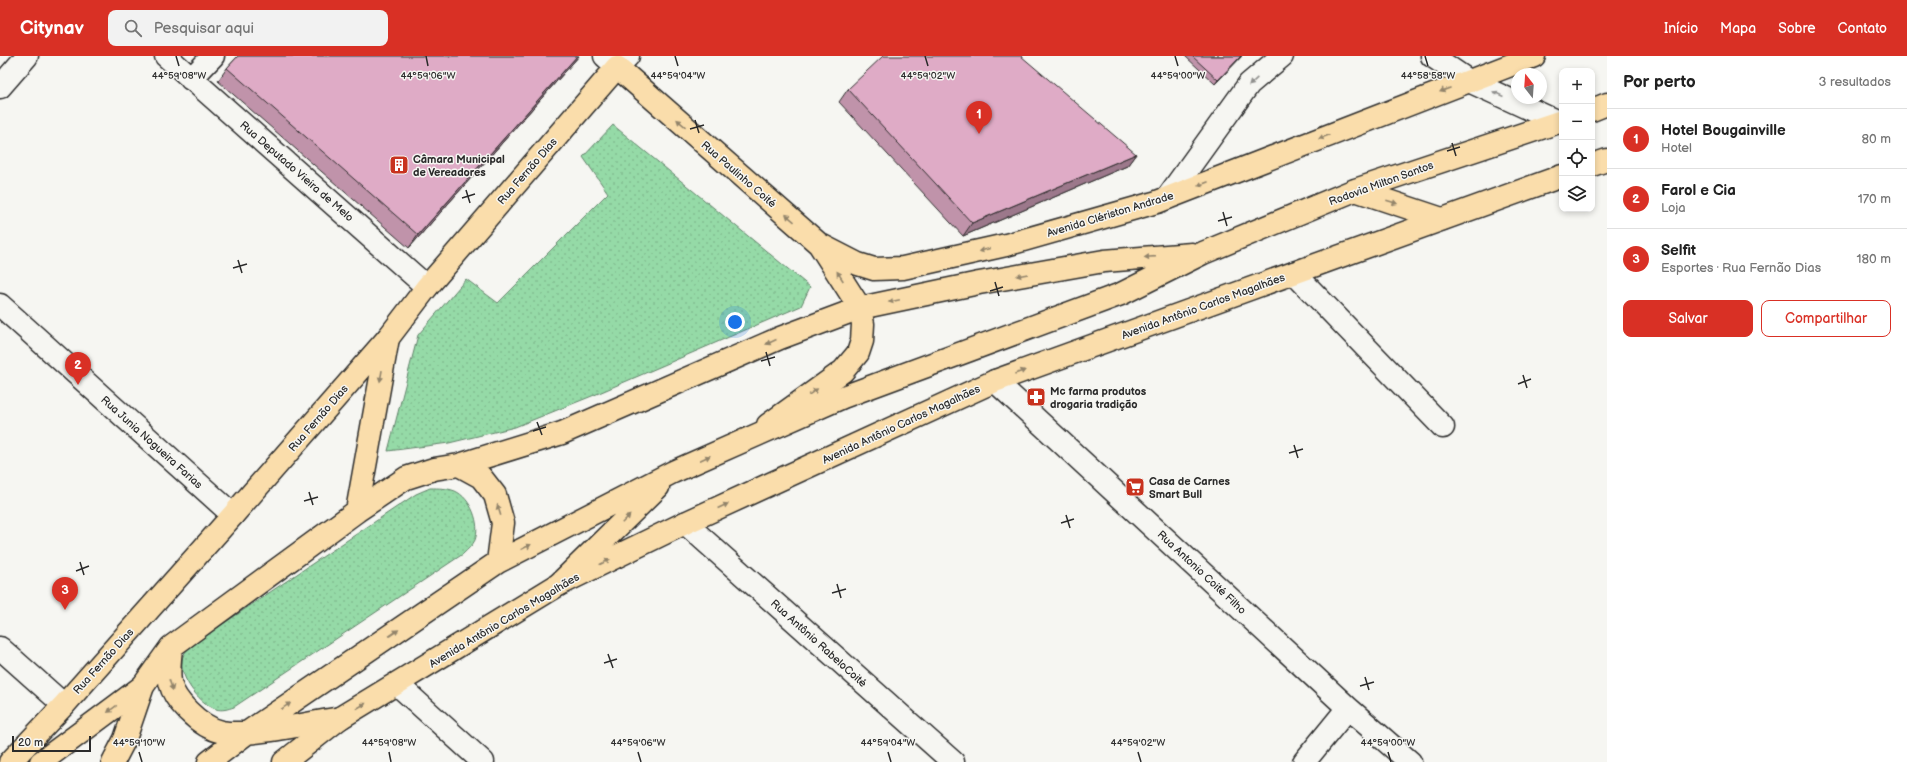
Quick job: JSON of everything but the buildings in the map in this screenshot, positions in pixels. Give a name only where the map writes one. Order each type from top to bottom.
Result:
[{"type":"main road","name":"Avenida Clériston Andrade","points":[[819,244],[863,266],[874,269],[903,268],[1006,245],[1167,198],[1534,56]]},
{"type":"main road","name":"Rua Paulinho Coité","points":[[617,60],[819,244]]},
{"type":"main road","name":"Rua Fernão Dias","points":[[10,762],[64,705],[388,338],[427,287],[617,60]]},
{"type":"main road","points":[[1595,109],[1607,104]]},
{"type":"main road","name":"Rodovia Milton Santos","points":[[1203,253],[1354,190],[1559,122]]},
{"type":"main road","points":[[1595,164],[1607,160]]},
{"type":"main road","name":"Avenida Antônio Carlos Magalhães","points":[[284,762],[340,718],[558,585],[685,523],[995,381],[1559,177]]},
{"type":"main road","points":[[1354,190],[1442,219]]},
{"type":"main road","points":[[747,439],[843,371],[858,353],[862,341],[863,324],[860,308],[819,244]]},
{"type":"main road","points":[[113,762],[125,739],[143,686],[171,647],[357,511],[406,478],[434,469],[459,465],[562,434],[780,338],[860,308],[979,283],[1104,261],[1203,253]]},
{"type":"main road","points":[[209,762],[248,732],[498,562],[673,472],[843,397],[1121,294],[1203,253]]},
{"type":"main road","points":[[357,511],[388,338]]},
{"type":"main road","points":[[459,465],[481,477],[495,495],[503,523],[498,562]]},
{"type":"main road","points":[[558,585],[673,472]]},
{"type":"main road","points":[[171,647],[168,676],[176,699],[200,724],[222,732],[248,732],[340,718]]},
{"type":"main road","points":[[41,762],[143,686]]},
{"type":"street","points":[[0,87],[27,56]]},
{"type":"street","name":"Rua Deputado Vieira de Melo","points":[[166,56],[427,287]]},
{"type":"street","points":[[191,79],[213,56]]},
{"type":"street","points":[[1167,198],[1249,84],[1282,56]]},
{"type":"street","points":[[1432,56],[1469,81],[1559,122]]},
{"type":"street","points":[[1294,273],[1443,427]]},
{"type":"street","name":"Rua Junia Nogueira Farias","points":[[0,305],[233,515]]},
{"type":"street","name":"Rua Antonio Coité Filho","points":[[995,381],[1348,708],[1410,762]]},
{"type":"street","name":"Rua Antônio RabeloCoité","points":[[685,523],[953,762]]},
{"type":"street","points":[[0,648],[64,705]]},
{"type":"street","points":[[397,684],[482,762]]},
{"type":"street","points":[[1304,762],[1348,708]]},
{"type":"green space","points":[[613,125],[810,287],[801,306],[592,396],[515,427],[449,443],[388,451],[418,335],[466,279],[498,303],[608,193],[583,157]]},
{"type":"green space","points":[[430,488],[455,491],[461,494],[470,505],[476,519],[477,534],[473,544],[463,554],[234,707],[218,710],[202,701],[185,678],[182,669],[184,654],[193,644],[416,494]]},
{"type":"place","name":"Hotel Bougainville","points":[[979,134]]},
{"type":"place","name":"Câmara Municipal de Vereadores","points":[[399,165]]},
{"type":"place","name":"Farol e Cia","points":[[78,385]]},
{"type":"place","name":"Mc farma produtos drogaria tradição","points":[[1036,397]]},
{"type":"place","name":"Casa de Carnes Smart Bull","points":[[1135,487]]},
{"type":"place","name":"Selfit","points":[[65,610]]}]
